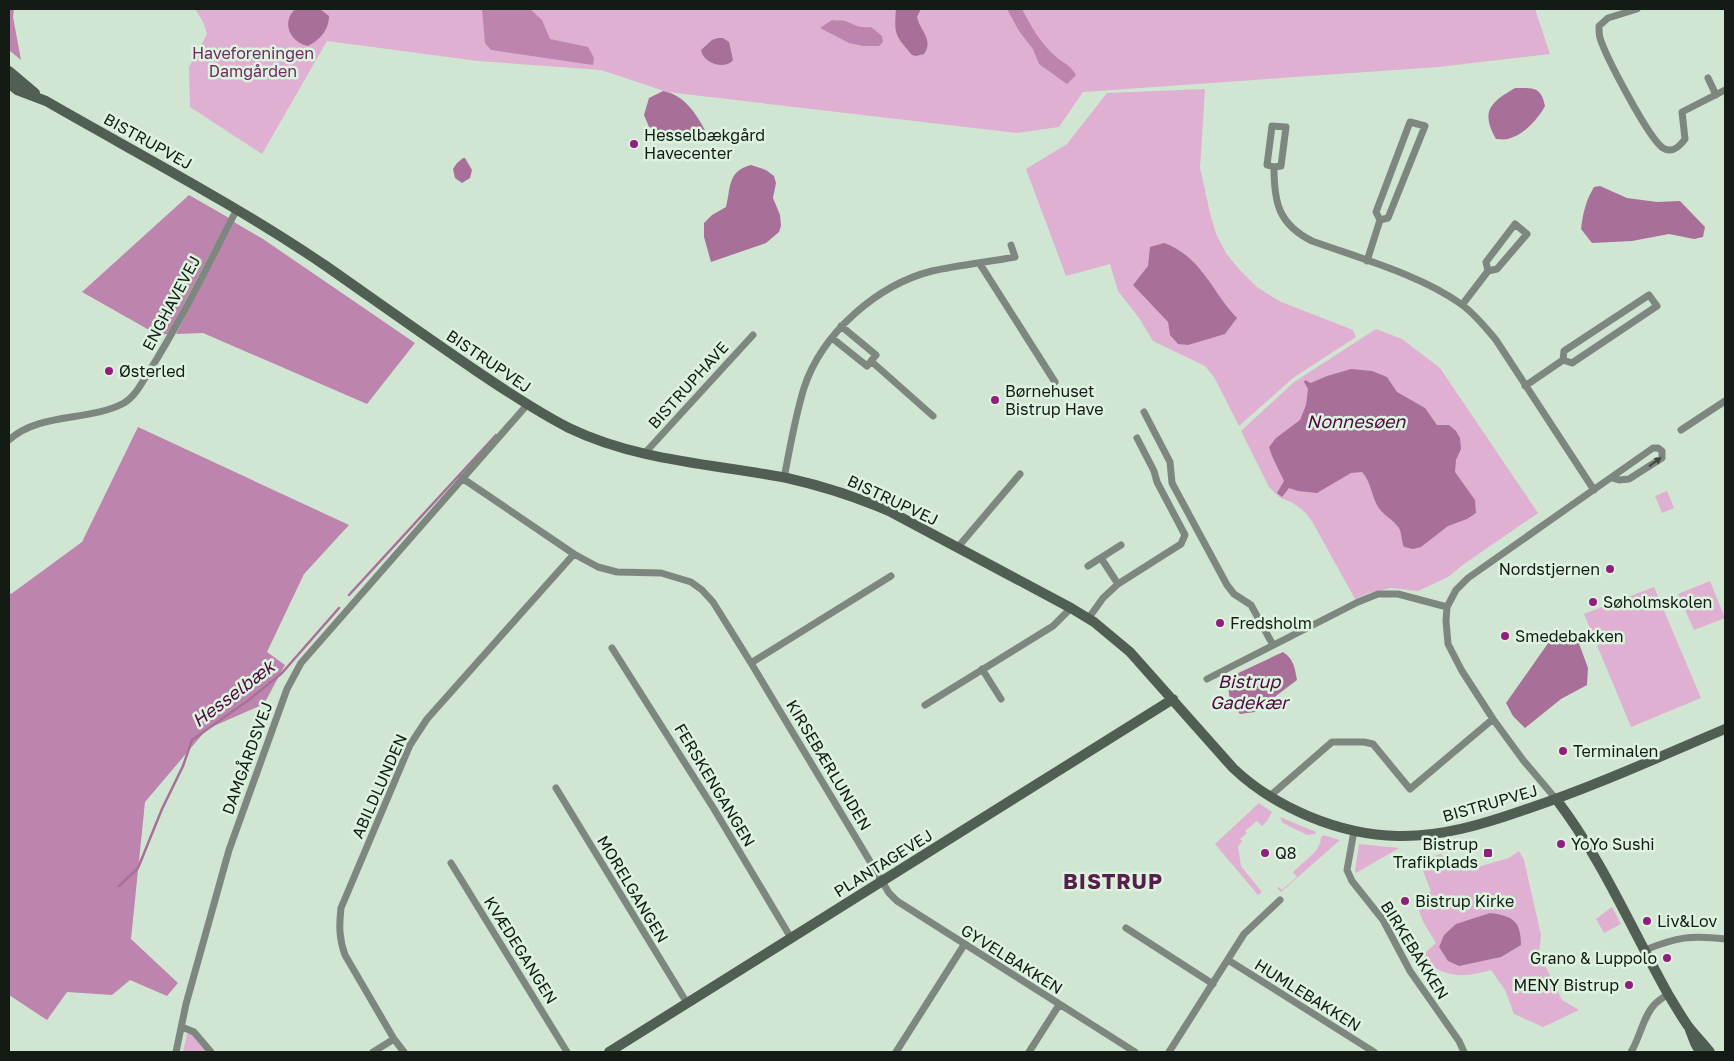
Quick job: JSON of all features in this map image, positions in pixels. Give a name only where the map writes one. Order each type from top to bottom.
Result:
[{"type":"main road","name":"BISTRUPVEJ","points":[[9,71],[46,101]]},
{"type":"main road","name":"BISTRUPVEJ","points":[[9,84],[17,90],[46,101],[237,209],[326,267],[527,405],[585,435],[644,454],[784,478],[832,489],[868,502],[1071,608],[1130,652],[1233,768],[1245,779],[1297,811],[1354,831],[1399,836],[1436,833],[1472,827],[1556,799],[1725,728]]},
{"type":"main road","name":"PLANTAGEVEJ","points":[[614,1051],[687,1003],[1173,699]]},
{"type":"main road","points":[[1556,799],[1587,844],[1668,994],[1689,1027],[1710,1052]]},
{"type":"main road","points":[[1689,1027],[1700,1052]]},
{"type":"street","points":[[1637,9],[1608,18],[1599,26],[1599,36],[1628,95],[1657,143],[1665,149],[1672,150],[1680,147],[1685,139],[1682,112],[1725,90]]},
{"type":"street","points":[[1708,78],[1716,95]]},
{"type":"street","points":[[1367,261],[1380,220],[1376,212],[1410,122],[1425,126],[1388,218],[1380,220]]},
{"type":"street","points":[[1272,126],[1286,127],[1281,166],[1274,167],[1267,165],[1272,126]]},
{"type":"street","points":[[1274,167],[1274,191],[1279,210],[1300,235],[1431,286],[1462,305],[1481,322],[1496,340],[1594,490]]},
{"type":"street","name":"ENGHAVEVEJ","points":[[9,440],[29,426],[110,408],[133,397],[165,346],[237,209]]},
{"type":"street","points":[[1462,305],[1488,271],[1497,269],[1527,234],[1515,224],[1486,262],[1488,271]]},
{"type":"street","points":[[784,478],[796,417],[805,386],[815,364],[841,326],[876,297],[902,282],[932,271],[1015,257],[1010,245]]},
{"type":"street","points":[[980,264],[1055,382]]},
{"type":"street","points":[[1526,386],[1563,360],[1564,351],[1650,295],[1657,306],[1572,363],[1563,360]]},
{"type":"street","points":[[832,338],[867,366],[876,355],[841,326]]},
{"type":"street","name":"BISTRUPHAVE","points":[[644,454],[753,335]]},
{"type":"street","points":[[872,360],[933,416]]},
{"type":"street","points":[[1681,430],[1725,401]]},
{"type":"street","name":"DAMGÅRDSVEJ","points":[[176,1052],[186,1004],[220,880],[287,689],[301,663],[527,405]]},
{"type":"street","points":[[1144,412],[1170,462],[1172,483],[1227,585],[1234,594],[1251,605],[1273,645]]},
{"type":"street","points":[[1088,619],[1103,598],[1118,584],[1181,544],[1185,535],[1157,482],[1154,471],[1138,438]]},
{"type":"street","points":[[1556,799],[1523,760],[1493,719],[1462,671],[1450,649],[1446,635],[1447,607],[1456,590],[1468,578],[1653,448],[1658,448],[1662,451],[1662,458],[1630,479],[1619,480],[1612,478]]},
{"type":"street","points":[[958,548],[1020,474]]},
{"type":"street","name":"KIRSEBÆRLUNDEN","points":[[462,478],[574,554],[598,567],[617,572],[661,573],[691,582],[702,590],[713,602],[751,663],[883,881]]},
{"type":"street","points":[[1088,566],[1121,545]]},
{"type":"street","name":"ABILDLUNDEN","points":[[404,1052],[394,1039],[345,956],[340,934],[341,908],[410,745],[427,719],[574,554]]},
{"type":"street","points":[[1101,558],[1118,584]]},
{"type":"street","points":[[751,663],[890,576]]},
{"type":"street","points":[[1207,679],[1358,602],[1378,594],[1398,594],[1447,607]]},
{"type":"street","points":[[924,705],[1053,626],[1071,608]]},
{"type":"street","name":"FERSKENGANGEN","points":[[612,648],[714,809],[791,938]]},
{"type":"street","points":[[982,669],[1001,698]]},
{"type":"street","points":[[1270,796],[1332,742],[1364,742],[1373,744],[1410,789],[1493,719]]},
{"type":"street","name":"MORELGANGEN","points":[[556,788],[687,1003]]},
{"type":"street","name":"BIRKEBAKKEN","points":[[1354,831],[1347,870],[1352,881],[1383,920],[1410,972],[1464,1052]]},
{"type":"street","name":"KVÆDEGANGEN","points":[[451,863],[567,1052]]},
{"type":"street","name":"GYVELBAKKEN","points":[[883,881],[889,893],[897,901],[1135,1052]]},
{"type":"street","points":[[1170,1052],[1244,934],[1280,900]]},
{"type":"street","points":[[1126,928],[1213,984]]},
{"type":"street","points":[[1645,950],[1680,938],[1699,936],[1725,938]]},
{"type":"street","points":[[896,1052],[964,945]]},
{"type":"street","name":"HUMLEBAKKEN","points":[[1228,960],[1374,1052]]},
{"type":"street","points":[[1631,1052],[1654,1005],[1668,994]]},
{"type":"street","points":[[1029,1052],[1059,1005]]},
{"type":"street","points":[[182,1027],[194,1032],[201,1038],[211,1052]]},
{"type":"street","points":[[373,1052],[394,1039]]},
{"type":"green space","name":"Haveforeningen Damgården","points":[[186,9],[1535,9],[1550,54],[1438,67],[1083,92],[1059,127],[1017,133],[667,92],[601,70],[478,61],[327,41],[262,154],[190,107],[189,67],[207,34],[196,10]]},
{"type":"green space","points":[[1205,89],[1200,168],[1216,234],[1226,253],[1257,287],[1279,301],[1353,330],[1356,337],[1293,378],[1239,426],[1214,377],[1205,366],[1153,341],[1139,318],[1118,291],[1110,264],[1066,276],[1026,169],[1067,144],[1107,93]]},
{"type":"green space","points":[[1376,329],[1402,339],[1440,368],[1538,513],[1448,577],[1418,591],[1391,588],[1368,593],[1355,599],[1305,512],[1293,503],[1279,497],[1269,487],[1241,431],[1294,382]]},
{"type":"green space","points":[[1667,491],[1674,508],[1662,513],[1655,496]]},
{"type":"green space","points":[[1710,581],[1725,618],[1694,630],[1678,594]]},
{"type":"green space","points":[[1654,587],[1701,698],[1631,727],[1584,614]]},
{"type":"green space","points":[[1259,803],[1272,812],[1262,826],[1257,821],[1245,831],[1247,833],[1240,839],[1242,841],[1238,847],[1241,866],[1262,892],[1258,895],[1215,844]]},
{"type":"green space","points":[[1280,817],[1316,832],[1315,834],[1307,835],[1283,823]]},
{"type":"green space","points":[[1323,835],[1340,840],[1281,892],[1277,888],[1279,887],[1282,890],[1297,877],[1293,872],[1315,852]]},
{"type":"green space","points":[[1359,844],[1399,848],[1356,873]]},
{"type":"green space","points":[[1519,851],[1524,860],[1541,935],[1539,953],[1562,1000],[1579,1010],[1543,1027],[1514,1014],[1505,990],[1491,970],[1471,975],[1450,974],[1435,968],[1424,954],[1436,943],[1419,911],[1418,899],[1431,891],[1419,861],[1441,854],[1452,866],[1464,871],[1509,858]]},
{"type":"green space","points":[[1612,907],[1621,924],[1604,933],[1596,919]]},
{"type":"green space","points":[[190,1033],[208,1052],[183,1052],[187,1034]]},
{"type":"shaded area","points":[[9,9],[14,9],[13,17],[21,60],[10,51]]},
{"type":"shaded area","points":[[482,9],[530,9],[542,20],[550,39],[588,47],[594,58],[593,65],[491,50],[485,43]]},
{"type":"shaded area","points":[[1007,9],[1022,9],[1044,44],[1073,71],[1076,75],[1067,84],[1039,64],[1033,49],[1019,31]]},
{"type":"shaded area","points":[[832,20],[845,21],[859,27],[871,27],[882,36],[883,42],[879,46],[863,46],[849,43],[820,28]]},
{"type":"shaded area","points":[[189,195],[229,218],[168,334],[158,335],[82,292]]},
{"type":"shaded area","points":[[234,222],[263,239],[415,343],[367,404],[203,333],[176,334]]},
{"type":"shaded area","points":[[138,427],[349,525],[304,574],[267,652],[285,665],[264,704],[207,729],[145,802],[131,939],[178,983],[167,996],[130,980],[112,995],[67,992],[47,1020],[9,995],[9,592],[11,594],[82,542]]},
{"type":"water","points":[[295,9],[320,9],[329,16],[329,21],[323,34],[308,46],[292,36],[288,26],[291,14]]},
{"type":"water","points":[[896,9],[921,9],[917,17],[928,44],[924,54],[912,55],[899,39],[895,24]]},
{"type":"water","points":[[723,38],[729,42],[733,60],[725,65],[710,62],[701,50],[712,40]]},
{"type":"water","points":[[1515,88],[1531,88],[1535,90],[1541,95],[1545,106],[1539,116],[1520,134],[1507,139],[1496,139],[1489,121],[1490,108],[1500,98]]},
{"type":"water","points":[[663,91],[683,100],[693,111],[705,130],[700,136],[684,141],[649,127],[644,115],[649,98]]},
{"type":"water","points":[[465,158],[472,170],[470,178],[462,183],[455,178],[453,169]]},
{"type":"water","points":[[751,165],[766,170],[774,176],[776,183],[773,198],[780,215],[781,226],[779,232],[766,243],[711,262],[704,237],[704,223],[712,215],[726,207],[731,181],[738,171]]},
{"type":"water","points":[[1600,186],[1627,198],[1657,202],[1680,201],[1705,227],[1703,237],[1694,239],[1669,234],[1632,241],[1592,243],[1581,229],[1585,207],[1591,192],[1594,187]]},
{"type":"water","points":[[1164,243],[1177,249],[1197,266],[1237,318],[1225,334],[1188,345],[1178,344],[1170,335],[1168,322],[1133,285],[1148,266],[1150,247]]},
{"type":"water","name":"Nonnesøen","points":[[1351,369],[1372,371],[1387,377],[1397,392],[1425,408],[1437,425],[1449,425],[1460,438],[1461,449],[1456,460],[1455,472],[1475,500],[1476,513],[1467,519],[1448,526],[1421,547],[1413,549],[1404,547],[1399,528],[1379,508],[1362,472],[1351,473],[1317,493],[1289,488],[1282,497],[1277,493],[1284,481],[1269,447],[1276,438],[1300,420],[1306,405],[1308,389],[1304,382],[1305,380],[1311,383]]},
{"type":"water","points":[[1569,629],[1577,638],[1588,668],[1587,685],[1561,699],[1525,728],[1513,716],[1506,703],[1551,639]]},
{"type":"water","name":"Bistrup Gadekær","points":[[1283,652],[1292,661],[1297,680],[1255,712],[1240,714],[1230,702],[1228,684],[1234,675]]},
{"type":"water","points":[[1490,913],[1505,916],[1514,921],[1519,930],[1521,945],[1501,957],[1459,966],[1448,961],[1439,947],[1444,935],[1456,924]]},
{"type":"waterway","points":[[349,595],[496,435]]},
{"type":"waterway","name":"Hesselbæk","points":[[119,886],[138,868],[162,809],[183,766],[192,740],[250,699],[282,673],[339,608]]},
{"type":"place","name":"Hesselbækgård Havecenter","points":[[634,144]]},
{"type":"place","name":"Østerled","points":[[109,371]]},
{"type":"place","name":"Børnehuset Bistrup Have","points":[[995,400]]},
{"type":"place","name":"Nordstjernen","points":[[1610,569]]},
{"type":"place","name":"Søholmskolen","points":[[1593,602]]},
{"type":"place","name":"Fredsholm","points":[[1220,623]]},
{"type":"place","name":"Smedebakken","points":[[1505,636]]},
{"type":"place","name":"Terminalen","points":[[1563,751]]},
{"type":"place","name":"YoYo Sushi","points":[[1561,844]]},
{"type":"place","name":"Q8","points":[[1265,853]]},
{"type":"place","name":"Bistrup Trafikplads","points":[[1488,853]]},
{"type":"place","name":"Bistrup Kirke","points":[[1405,901]]},
{"type":"place","name":"Liv&Lov","points":[[1647,921]]},
{"type":"place","name":"Grano & Luppolo","points":[[1667,958]]},
{"type":"place","name":"MENY Bistrup","points":[[1629,985]]},
{"type":"district","name":"BISTRUP","points":[[1113,881]]}]
